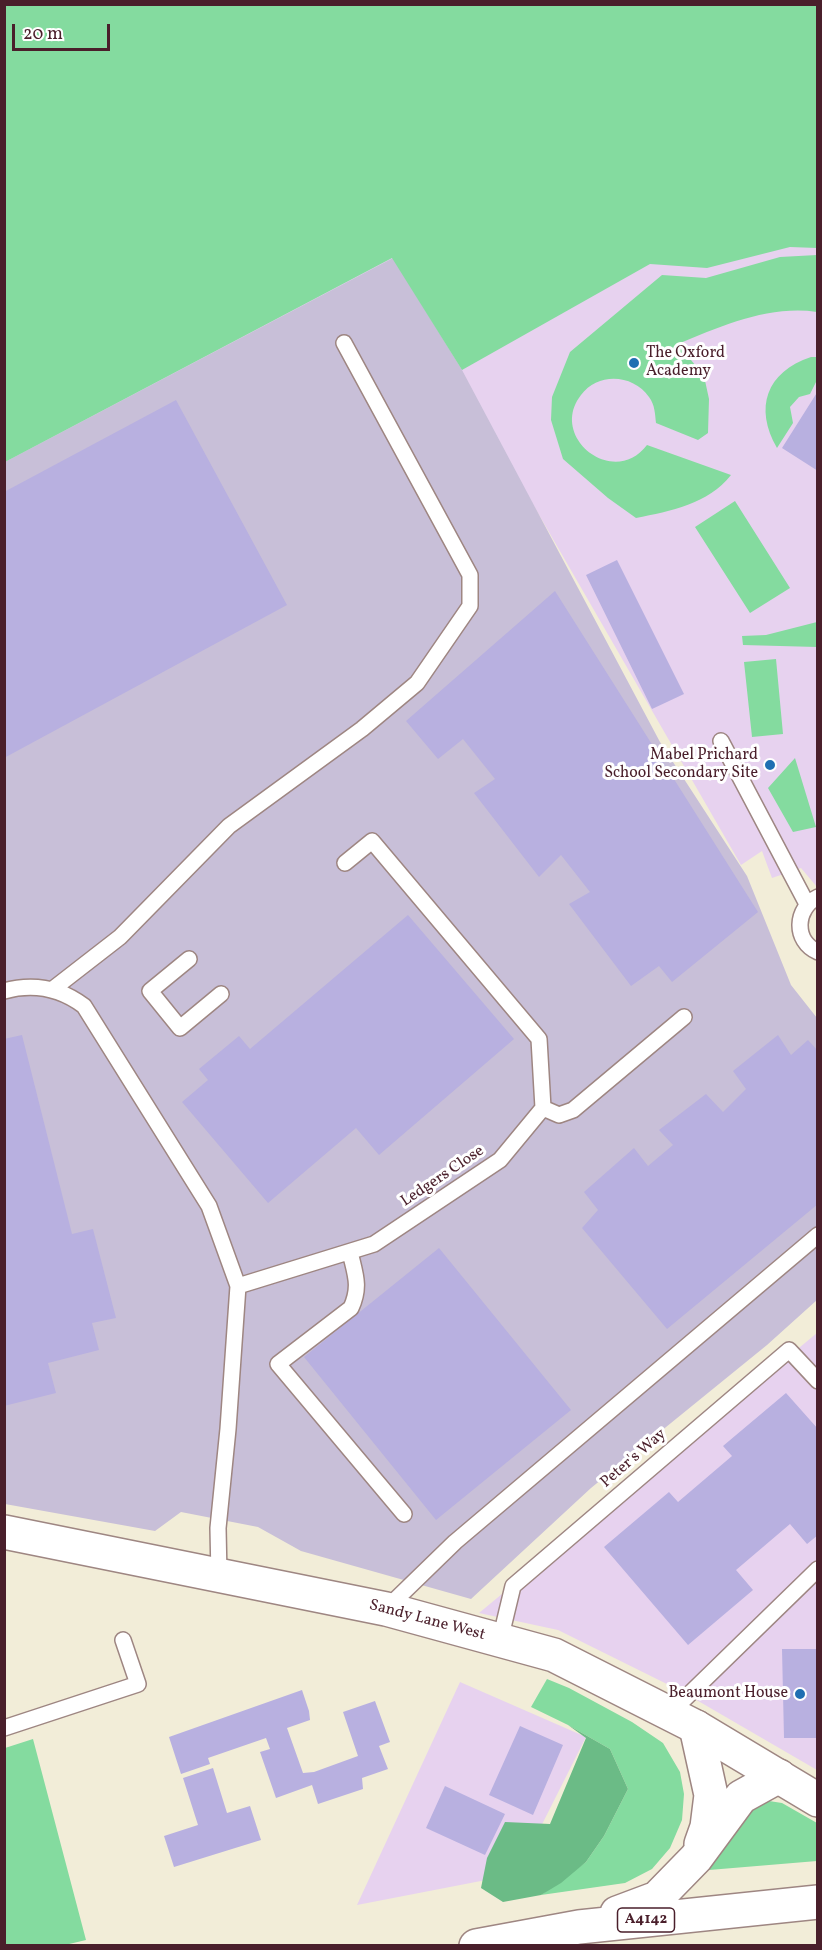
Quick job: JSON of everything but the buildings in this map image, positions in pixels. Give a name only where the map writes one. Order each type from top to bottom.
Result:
[{"type":"main road","name":"Sandy Lane West","points":[[4,1532],[386,1608],[554,1655],[683,1720],[818,1800]]},
{"type":"main road","points":[[683,1720],[711,1795],[707,1827],[696,1857]]},
{"type":"main road","points":[[579,1927],[657,1898],[696,1857],[741,1797],[779,1776]]},
{"type":"main road","name":"A4142","points":[[476,1946],[579,1927],[818,1902]]},
{"type":"lane","points":[[53,989],[120,937],[229,826],[362,729],[417,682],[470,606],[470,575],[344,343]]},
{"type":"lane","points":[[721,741],[812,901],[801,913],[799,923],[805,943],[818,952]]},
{"type":"lane","points":[[345,863],[372,841],[539,1039],[543,1108],[560,1114],[573,1110],[684,1017]]},
{"type":"lane","points":[[189,959],[150,991],[180,1028],[221,994]]},
{"type":"lane","points":[[4,991],[33,988],[53,989],[71,996],[84,1006],[209,1206],[238,1286],[228,1429],[218,1528],[219,1576]]},
{"type":"lane","name":"Ledgers Close","points":[[238,1286],[374,1244],[500,1160],[543,1108]]},
{"type":"lane","points":[[386,1608],[455,1542],[818,1235]]},
{"type":"lane","points":[[350,1252],[358,1286],[357,1296],[351,1308],[278,1364],[404,1514]]},
{"type":"lane","name":"Peter's Way","points":[[500,1640],[513,1586],[789,1350],[818,1381]]},
{"type":"lane","points":[[683,1720],[818,1569]]},
{"type":"lane","points":[[4,1728],[138,1684],[123,1640]]},
{"type":"shaded area","name":"The Oxford Academy","points":[[5,5],[817,5],[817,887],[801,868],[772,878],[762,851],[741,865],[392,260],[5,465]]},
{"type":"shaded area","points":[[393,258],[462,370],[660,742],[747,876],[791,985],[817,1018],[817,1300],[767,1345],[591,1488],[471,1599],[301,1551],[258,1527],[181,1512],[155,1531],[5,1504],[5,462]]},
{"type":"shaded area","points":[[817,1333],[817,1770],[681,1691],[558,1630],[479,1613]]},
{"type":"shaded area","points":[[460,1682],[586,1737],[517,1874],[357,1905]]},
{"type":"green space","name":"The Oxford Academy","points":[[5,4],[817,5],[817,248],[790,247],[707,268],[650,264],[462,370],[392,258],[5,462]]},
{"type":"green space","points":[[817,255],[817,312],[764,314],[729,324],[678,344],[704,376],[709,399],[708,433],[698,440],[656,423],[654,406],[649,397],[642,389],[625,380],[606,379],[597,382],[581,395],[573,411],[573,427],[579,441],[589,452],[603,460],[618,462],[633,457],[647,445],[731,475],[722,485],[688,505],[636,518],[608,498],[563,459],[551,420],[552,397],[570,352],[662,275],[706,278],[780,257]]},
{"type":"green space","points":[[811,357],[817,357],[817,380],[810,394],[799,397],[790,407],[793,423],[777,448],[766,419],[768,393],[783,372]]},
{"type":"green space","points":[[735,501],[790,588],[750,613],[695,527]]},
{"type":"green space","points":[[817,622],[817,647],[743,645],[742,636],[766,635]]},
{"type":"green space","points":[[776,659],[783,734],[752,737],[744,662]]},
{"type":"green space","points":[[795,758],[816,827],[793,832],[768,788]]},
{"type":"green space","points":[[547,1679],[569,1688],[632,1722],[663,1743],[680,1772],[684,1794],[682,1820],[670,1848],[652,1869],[625,1883],[541,1895],[586,1862],[604,1836],[628,1789],[610,1749],[531,1707]]},
{"type":"green space","points":[[568,1725],[610,1749],[628,1789],[604,1836],[586,1862],[561,1883],[541,1895],[503,1902],[481,1888],[487,1858],[505,1822],[550,1824],[586,1738]]},
{"type":"green space","points":[[33,1739],[86,1940],[65,1945],[5,1945],[5,1748]]},
{"type":"green space","points":[[769,1801],[782,1803],[817,1823],[817,1861],[709,1870],[733,1829],[754,1807]]},
{"type":"place","name":"The Oxford Academy","points":[[634,363]]},
{"type":"place","name":"Mabel Prichard School Secondary Site","points":[[770,765]]},
{"type":"place","name":"Beaumont House","points":[[800,1694]]}]
